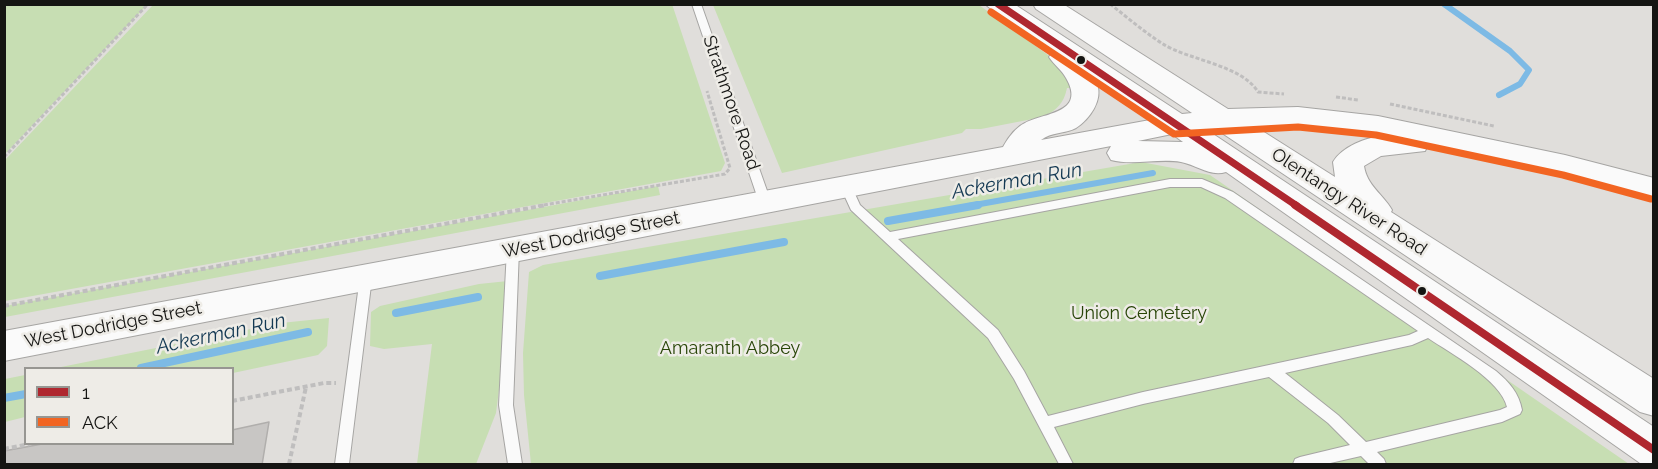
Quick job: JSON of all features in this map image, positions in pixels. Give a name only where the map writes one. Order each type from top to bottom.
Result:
[{"type":"main road","name":"Olentangy River Road","points":[[997,4],[1177,124],[1653,450]]},
{"type":"main road","name":"Olentangy River Road","points":[[1045,4],[1653,400]]},
{"type":"main road","points":[[1010,157],[1034,130],[1065,121],[1077,110],[1085,92],[1082,77],[1075,69],[1024,24]]},
{"type":"main road","name":"West Dodridge Street","points":[[4,346],[1177,124],[1223,119],[1309,118],[1378,125],[1485,147]]},
{"type":"main road","points":[[1428,254],[1355,189],[1349,174],[1348,162],[1375,146],[1411,144],[1485,147],[1653,189]]},
{"type":"main road","points":[[933,170],[996,171],[1155,148],[1207,158],[1272,189]]},
{"type":"lane","name":"Strathmore Road","points":[[696,4],[765,202]]},
{"type":"lane","points":[[888,237],[1170,183],[1202,183],[1229,195],[1428,332],[1504,386],[1514,399],[1515,410],[1502,416],[1300,465]]},
{"type":"lane","points":[[846,186],[855,207],[993,334],[1019,375],[1066,465]]},
{"type":"lane","points":[[513,249],[506,405],[515,465]]},
{"type":"lane","points":[[342,465],[366,277]]},
{"type":"lane","points":[[1044,423],[1143,398],[1412,340],[1428,332]]},
{"type":"lane","points":[[1271,370],[1333,419],[1365,449],[1378,465]]},
{"type":"path","points":[[4,157],[148,4]]},
{"type":"path","points":[[1110,4],[1164,45],[1239,75],[1254,85],[1258,92]]},
{"type":"path","points":[[4,306],[550,204],[717,177],[725,174],[730,168],[706,89]]},
{"type":"path","points":[[234,401],[324,383],[352,384]]},
{"type":"path","points":[[290,465],[306,387]]},
{"type":"path","points":[[4,449],[25,445]]},
{"type":"green space","points":[[672,4],[725,163],[721,171],[5,301],[5,160],[153,5]]},
{"type":"green space","points":[[4,5],[147,5],[5,154]]},
{"type":"green space","points":[[713,5],[979,5],[1059,63],[1075,88],[1067,88],[1059,106],[1043,117],[981,129],[966,129],[962,133],[782,173]]},
{"type":"green space","name":"Union Cemetery","points":[[1141,162],[1210,175],[1629,464],[531,464],[524,395],[523,353],[529,272],[543,265]]},
{"type":"green space","points":[[658,186],[660,195],[5,317],[5,306]]},
{"type":"green space","points":[[508,281],[508,320],[496,413],[476,464],[417,464],[432,344],[384,349],[370,346],[371,312],[380,306],[479,284]]},
{"type":"green space","points":[[329,318],[327,346],[318,355],[234,373],[234,367],[61,367],[281,323]]},
{"type":"green space","points":[[24,375],[24,417],[5,422],[5,379]]},
{"type":"building","points":[[269,422],[262,465],[4,465],[4,451],[37,445],[234,445],[234,430]]},
{"type":"waterway","name":"Ackerman Run","points":[[1444,4],[1510,51],[1529,70],[1520,84],[1499,95]]},
{"type":"waterway","name":"Ackerman Run","points":[[969,206],[1153,173]]},
{"type":"waterway","name":"Ackerman Run","points":[[888,221],[978,205]]},
{"type":"waterway","name":"Ackerman Run","points":[[600,276],[784,242]]},
{"type":"waterway","name":"Ackerman Run","points":[[396,313],[478,297]]},
{"type":"waterway","name":"Ackerman Run","points":[[146,367],[308,332]]},
{"type":"waterway","name":"Ackerman Run","points":[[4,398],[24,394]]},
{"type":"transit line","name":"1","points":[[998,4],[1654,450]]},
{"type":"transit line","name":"ACK","points":[[991,12],[1174,134],[1298,127],[1376,135],[1563,175],[1651,199]]},
{"type":"park label","name":"Amaranth Abbey","points":[[730,349]]}]
